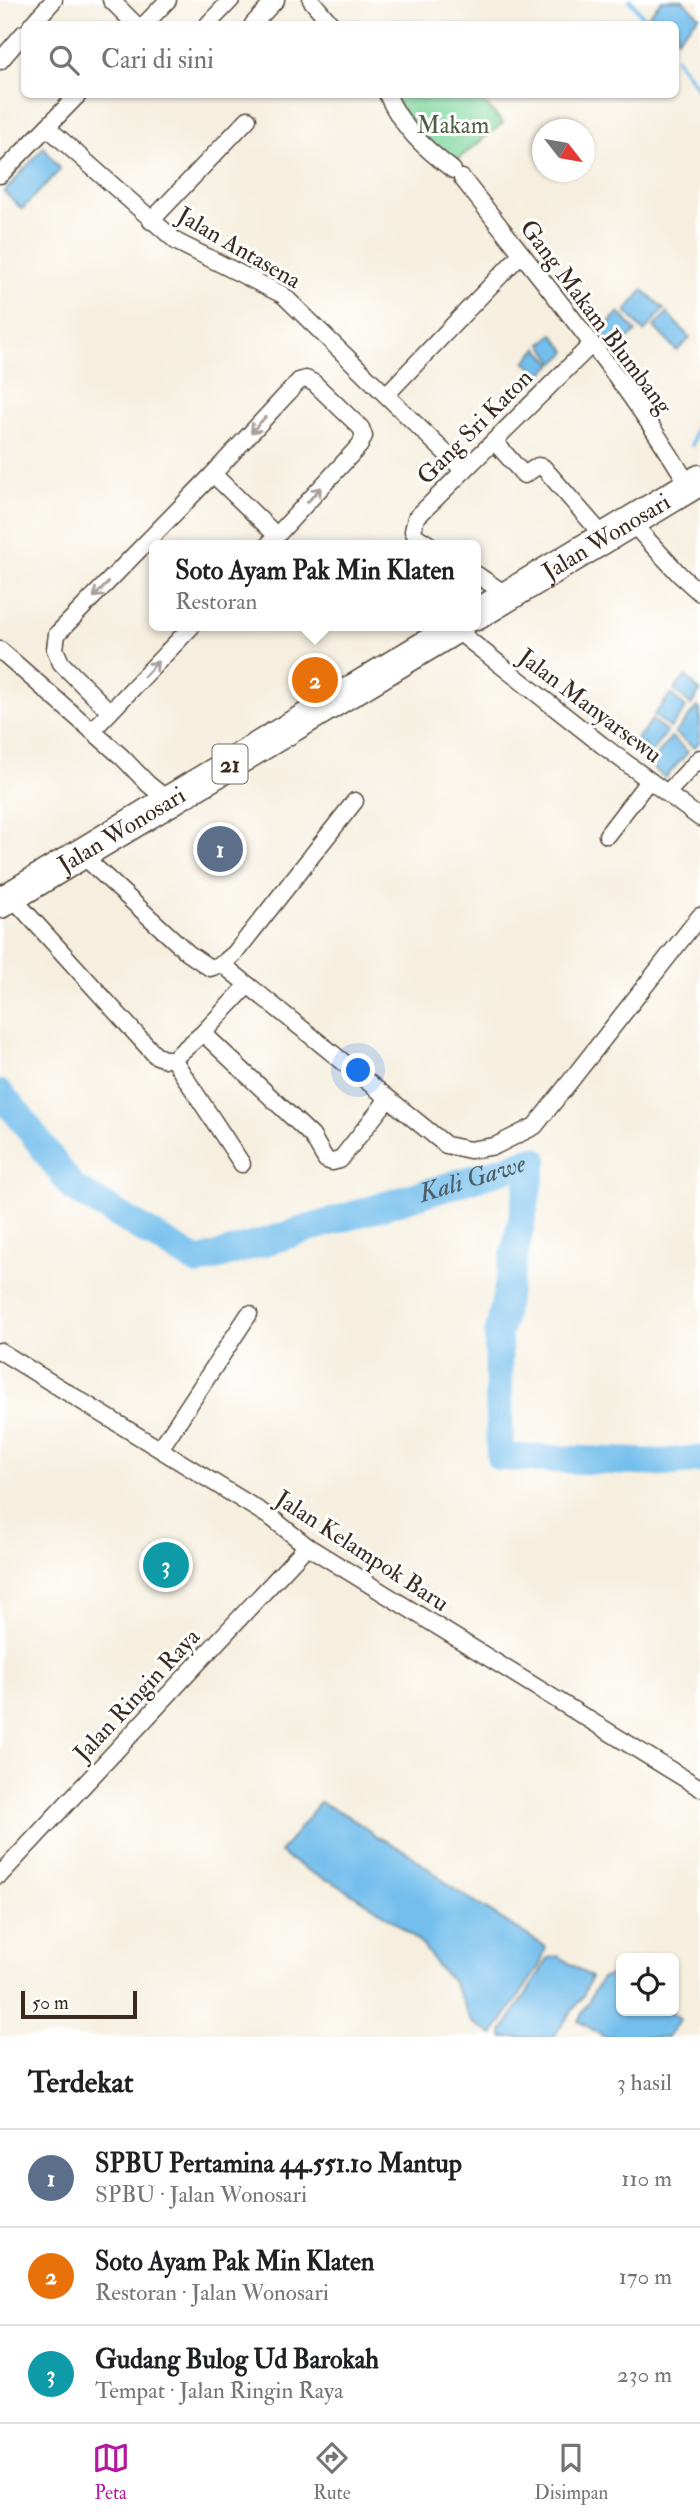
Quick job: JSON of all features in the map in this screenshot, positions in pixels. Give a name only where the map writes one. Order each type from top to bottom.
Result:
[{"type":"highway","name":"Jalan Wonosari","points":[[481,612],[694,483]]},
{"type":"highway","name":"Jalan Wonosari","points":[[6,900],[450,631]]},
{"type":"street","points":[[36,21],[54,0]]},
{"type":"street","points":[[111,0],[132,21]]},
{"type":"street","points":[[148,21],[168,0]]},
{"type":"street","points":[[256,21],[276,0]]},
{"type":"street","points":[[311,0],[328,21]]},
{"type":"street","points":[[210,21],[219,4]]},
{"type":"street","points":[[0,61],[21,36]]},
{"type":"street","points":[[0,175],[75,98]]},
{"type":"street","name":"Gang Makam Blumbang","points":[[389,98],[413,137],[457,174],[521,254],[592,344],[673,460],[694,483]]},
{"type":"street","points":[[151,221],[248,119]]},
{"type":"street","name":"Jalan Antasena","points":[[48,128],[177,242],[283,295],[464,471]]},
{"type":"street","points":[[386,396],[521,254]]},
{"type":"street","name":"Gang Sri Katon","points":[[422,540],[413,531],[416,518],[592,344]]},
{"type":"street","points":[[110,712],[61,663],[55,649],[57,634],[213,474],[299,381],[306,379],[314,383],[361,428],[364,436],[360,445],[273,540]]},
{"type":"street","points":[[494,441],[524,475],[538,466],[542,467],[605,538]]},
{"type":"street","points":[[213,474],[271,540]]},
{"type":"street","points":[[631,522],[700,593]]},
{"type":"street","points":[[481,577],[508,596]]},
{"type":"street","points":[[92,731],[187,631]]},
{"type":"street","name":"Jalan Manyarsewu","points":[[472,631],[649,780],[700,818]]},
{"type":"street","points":[[0,650],[169,801]]},
{"type":"street","points":[[667,793],[700,758]]},
{"type":"street","points":[[607,835],[649,780]]},
{"type":"street","points":[[81,854],[201,964],[210,968],[222,964],[235,953],[355,801]]},
{"type":"street","points":[[6,900],[155,1055],[164,1059],[173,1059],[203,1033],[247,986]]},
{"type":"street","points":[[222,964],[446,1144],[470,1150],[495,1146],[535,1126],[700,916]]},
{"type":"street","points":[[203,1033],[312,1136],[326,1160],[340,1160],[388,1099]]},
{"type":"street","points":[[173,1059],[242,1164]]},
{"type":"street","points":[[160,1450],[249,1314]]},
{"type":"street","name":"Jalan Kelampok Baru","points":[[0,1351],[273,1519],[307,1546],[700,1788]]},
{"type":"street","name":"Jalan Ringin Raya","points":[[0,1875],[307,1546]]},
{"type":"green space","name":"Makam","points":[[395,98],[480,98],[503,123],[452,164],[417,132]]},
{"type":"water","points":[[662,0],[683,0],[699,16],[679,37],[679,21],[655,21],[648,16]]},
{"type":"water","points":[[44,147],[60,170],[22,209],[4,192]]},
{"type":"water","points":[[643,290],[664,309],[644,332],[626,311]]},
{"type":"water","points":[[619,312],[636,332],[616,349],[600,332]]},
{"type":"water","points":[[667,313],[690,338],[677,351],[654,327]]},
{"type":"water","points":[[553,334],[567,352],[555,363],[542,344]]},
{"type":"water","points":[[538,348],[553,364],[541,375],[525,362]]},
{"type":"water","points":[[686,676],[700,691],[691,705],[674,690]]},
{"type":"water","points":[[671,694],[686,708],[670,728],[654,715]]},
{"type":"water","points":[[697,707],[700,710],[700,741],[694,748],[675,733]]},
{"type":"water","points":[[652,720],[667,732],[651,752],[636,740]]},
{"type":"water","points":[[671,737],[688,752],[665,778],[650,765]]},
{"type":"water","points":[[320,1802],[347,1815],[378,1837],[407,1852],[454,1889],[546,1947],[540,1965],[493,2035],[472,2022],[453,1982],[409,1933],[374,1907],[280,1853]]},
{"type":"water","points":[[558,1956],[591,1977],[583,1996],[553,2037],[502,2037],[502,2032],[549,1958]]},
{"type":"water","points":[[611,1976],[616,1979],[616,2016],[676,2016],[680,2020],[667,2037],[605,2037],[578,2021],[602,1978]]},
{"type":"waterway","points":[[630,0],[647,21]]},
{"type":"waterway","points":[[679,63],[700,91]]},
{"type":"waterway","points":[[692,445],[700,410]]},
{"type":"waterway","name":"Kali Gawe","points":[[0,1094],[19,1115],[73,1188],[198,1262],[534,1160],[498,1335],[500,1457],[663,1463],[700,1459]]},
{"type":"place","name":"Soto Ayam Pak Min Klaten","points":[[315,680]]},
{"type":"place","name":"SPBU Pertamina 44.551.10 Mantup","points":[[220,849]]},
{"type":"place","name":"Gudang Bulog Ud Barokah","points":[[166,1565]]}]
